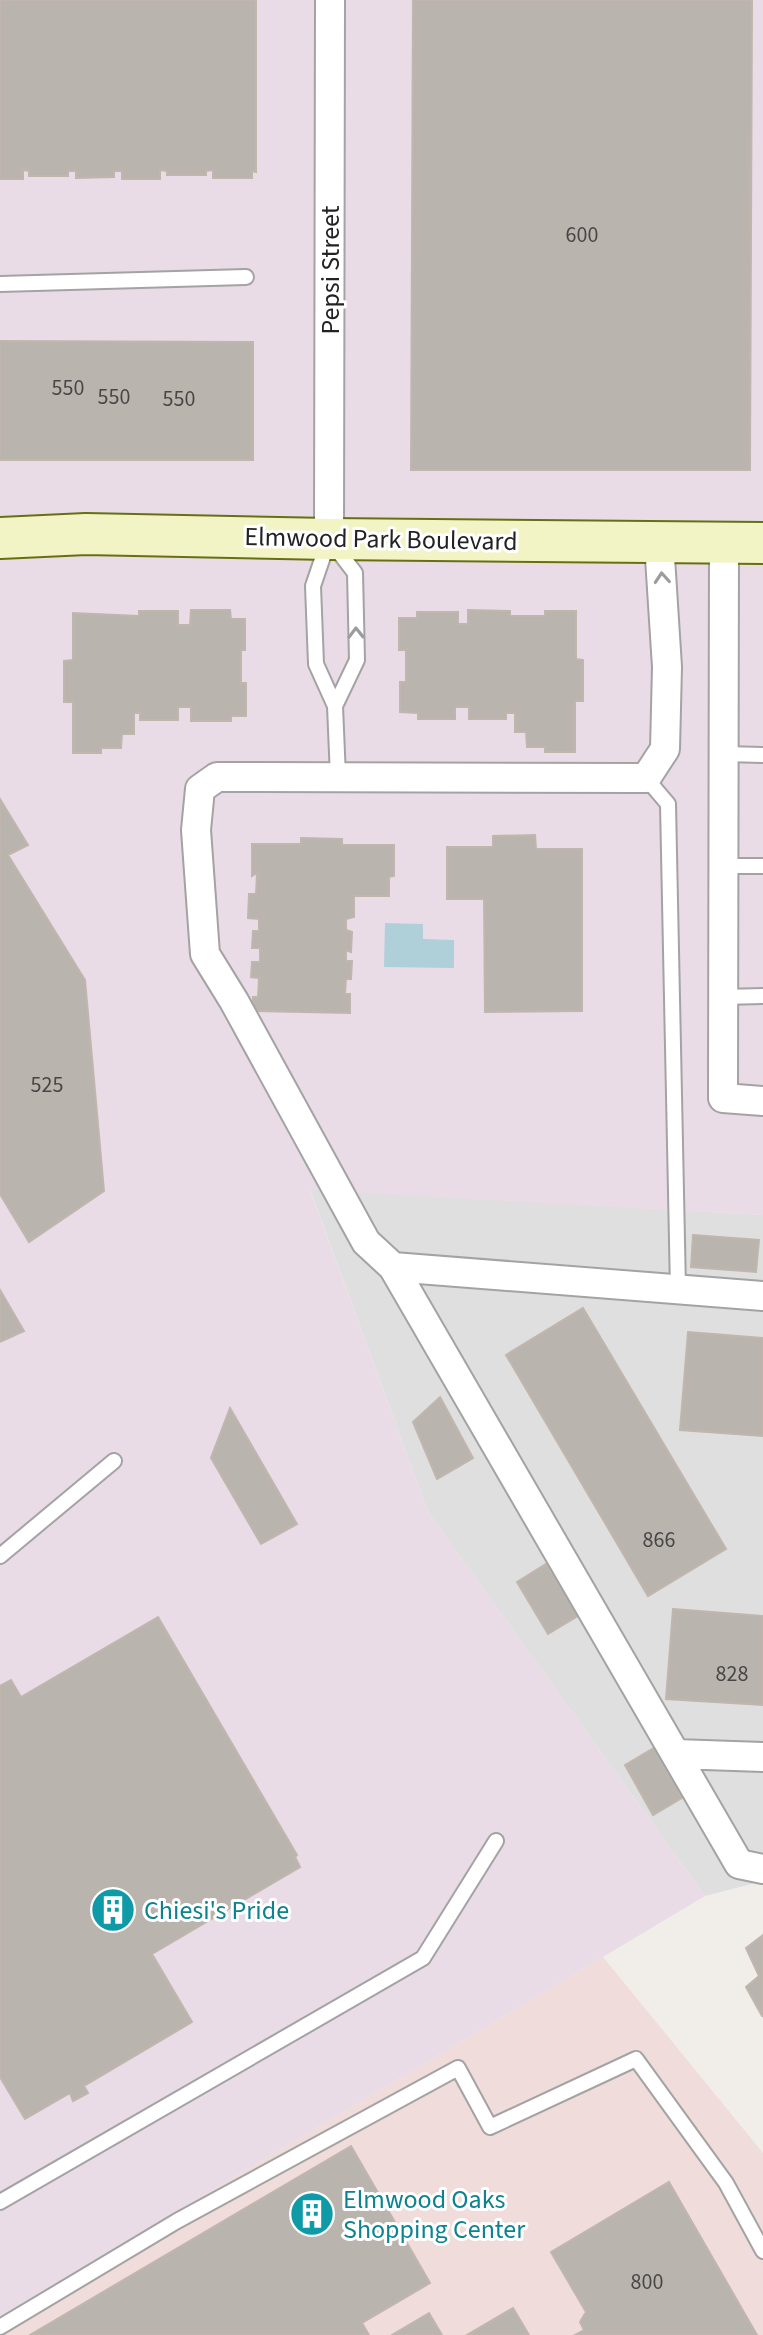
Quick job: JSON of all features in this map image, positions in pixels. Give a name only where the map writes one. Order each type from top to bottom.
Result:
[{"type":"street","name":"Pepsi Street","points":[[329,539],[330,0]]},
{"type":"street","name":"Elmwood Park Boulevard","points":[[0,538],[86,534],[744,543]]},
{"type":"street","points":[[659,542],[667,667],[665,749],[646,778],[217,777],[200,789],[196,830],[205,954],[366,1242],[393,1267],[739,1864],[763,1869]]},
{"type":"street","points":[[744,543],[724,754],[723,1098],[763,1101]]},
{"type":"street","points":[[393,1267],[763,1296]]},
{"type":"street","points":[[676,1754],[763,1757]]},
{"type":"lane","points":[[0,284],[246,277]]},
{"type":"lane","points":[[329,539],[355,573],[357,660],[335,706]]},
{"type":"lane","points":[[329,539],[313,586],[316,664],[335,706],[338,777]]},
{"type":"lane","points":[[724,754],[763,755]]},
{"type":"lane","points":[[646,778],[668,804],[678,1289]]},
{"type":"lane","points":[[723,866],[763,866]]},
{"type":"lane","points":[[723,997],[763,996]]},
{"type":"lane","points":[[0,1556],[114,1461]]},
{"type":"lane","points":[[0,2202],[423,1958],[496,1841]]},
{"type":"lane","points":[[0,2327],[177,2221],[458,2068],[490,2127],[636,2059],[726,2183],[763,2251]]},
{"type":"shaded area","points":[[0,0],[763,0],[763,1215],[310,1190],[428,1512],[705,1896],[0,2317]]},
{"type":"shaded area","points":[[310,1189],[763,1215],[763,1881],[705,1896],[428,1512]]},
{"type":"shaded area","points":[[603,1957],[763,2153],[763,2335],[0,2335],[0,2317]]},
{"type":"water","points":[[385,923],[423,924],[423,939],[454,940],[454,968],[384,967]]},
{"type":"building","points":[[0,0],[256,0],[256,172],[252,171],[252,178],[213,178],[213,170],[206,171],[206,175],[167,175],[167,171],[160,170],[160,179],[122,179],[122,171],[114,171],[114,177],[76,178],[76,171],[68,171],[68,176],[29,176],[29,171],[23,170],[23,179],[0,179]]},
{"type":"building","points":[[413,0],[752,0],[750,470],[411,470]]},
{"type":"building","points":[[0,341],[253,342],[253,460],[0,460]]},
{"type":"building","points":[[191,610],[230,610],[231,619],[245,619],[241,683],[246,683],[246,716],[231,716],[231,721],[191,721],[191,707],[178,707],[178,720],[140,720],[140,713],[134,713],[134,734],[122,734],[121,748],[101,748],[101,753],[73,753],[73,702],[64,702],[64,661],[73,660],[73,613],[139,616],[139,611],[178,611],[178,625],[190,625]]},
{"type":"building","points":[[468,610],[510,611],[510,616],[545,616],[545,611],[576,611],[576,659],[583,660],[583,701],[575,701],[575,752],[545,752],[545,747],[527,747],[526,732],[515,732],[515,713],[506,713],[506,719],[469,719],[469,707],[455,707],[455,719],[418,719],[418,713],[400,712],[400,682],[406,682],[406,650],[399,650],[399,618],[417,618],[417,612],[458,612],[458,624],[468,624]]},
{"type":"building","points":[[0,799],[28,845],[8,855],[85,980],[104,1191],[29,1242],[0,1194]]},
{"type":"building","points":[[535,835],[536,849],[582,849],[582,1011],[485,1012],[484,899],[447,899],[447,847],[493,847],[493,836]]},
{"type":"building","points":[[301,838],[342,839],[342,845],[394,845],[394,876],[389,877],[389,896],[354,896],[354,917],[346,919],[346,930],[352,932],[351,952],[346,950],[346,961],[352,961],[351,979],[346,979],[345,994],[350,994],[350,1013],[253,1011],[253,997],[258,997],[259,978],[251,977],[252,962],[260,962],[260,948],[252,948],[253,931],[259,931],[259,919],[248,918],[249,894],[256,894],[257,873],[252,876],[252,844],[301,844]]},
{"type":"building","points":[[693,1235],[759,1240],[756,1272],[691,1267]]},
{"type":"building","points":[[0,1290],[24,1331],[0,1342]]},
{"type":"building","points":[[583,1308],[726,1549],[648,1596],[506,1355]]},
{"type":"building","points":[[688,1332],[763,1338],[763,1436],[680,1430]]},
{"type":"building","points":[[440,1397],[473,1458],[437,1479],[413,1422]]},
{"type":"building","points":[[230,1408],[297,1524],[261,1544],[211,1458]]},
{"type":"building","points":[[546,1564],[578,1616],[548,1634],[517,1582]]},
{"type":"building","points":[[673,1609],[763,1616],[763,1705],[666,1699]]},
{"type":"building","name":"Chiesi's Pride","points":[[158,1617],[297,1855],[295,1857],[300,1867],[152,1954],[192,2022],[84,2086],[88,2093],[73,2101],[70,2093],[25,2119],[0,2077],[0,1686],[11,1680],[21,1697]]},
{"type":"building","points":[[654,1748],[682,1798],[653,1815],[625,1765]]},
{"type":"building","points":[[763,1935],[762,2016],[746,1987],[759,1976],[746,1948]]},
{"type":"building","name":"Elmwood Oaks Shopping Center","points":[[351,2146],[430,2283],[362,2323],[369,2335],[30,2335]]},
{"type":"building","name":"Elmwood Oaks Shopping Center","points":[[669,2182],[757,2335],[575,2335],[584,2330],[580,2322],[586,2312],[551,2252]]},
{"type":"building","name":"Elmwood Oaks Shopping Center","points":[[513,2308],[529,2335],[467,2335]]},
{"type":"building","name":"Elmwood Oaks Shopping Center","points":[[429,2313],[442,2335],[392,2335]]},
{"type":"place","name":"Chiesi's Pride","points":[[113,1910]]},
{"type":"place","name":"Elmwood Oaks Shopping Center","points":[[312,2214]]}]
